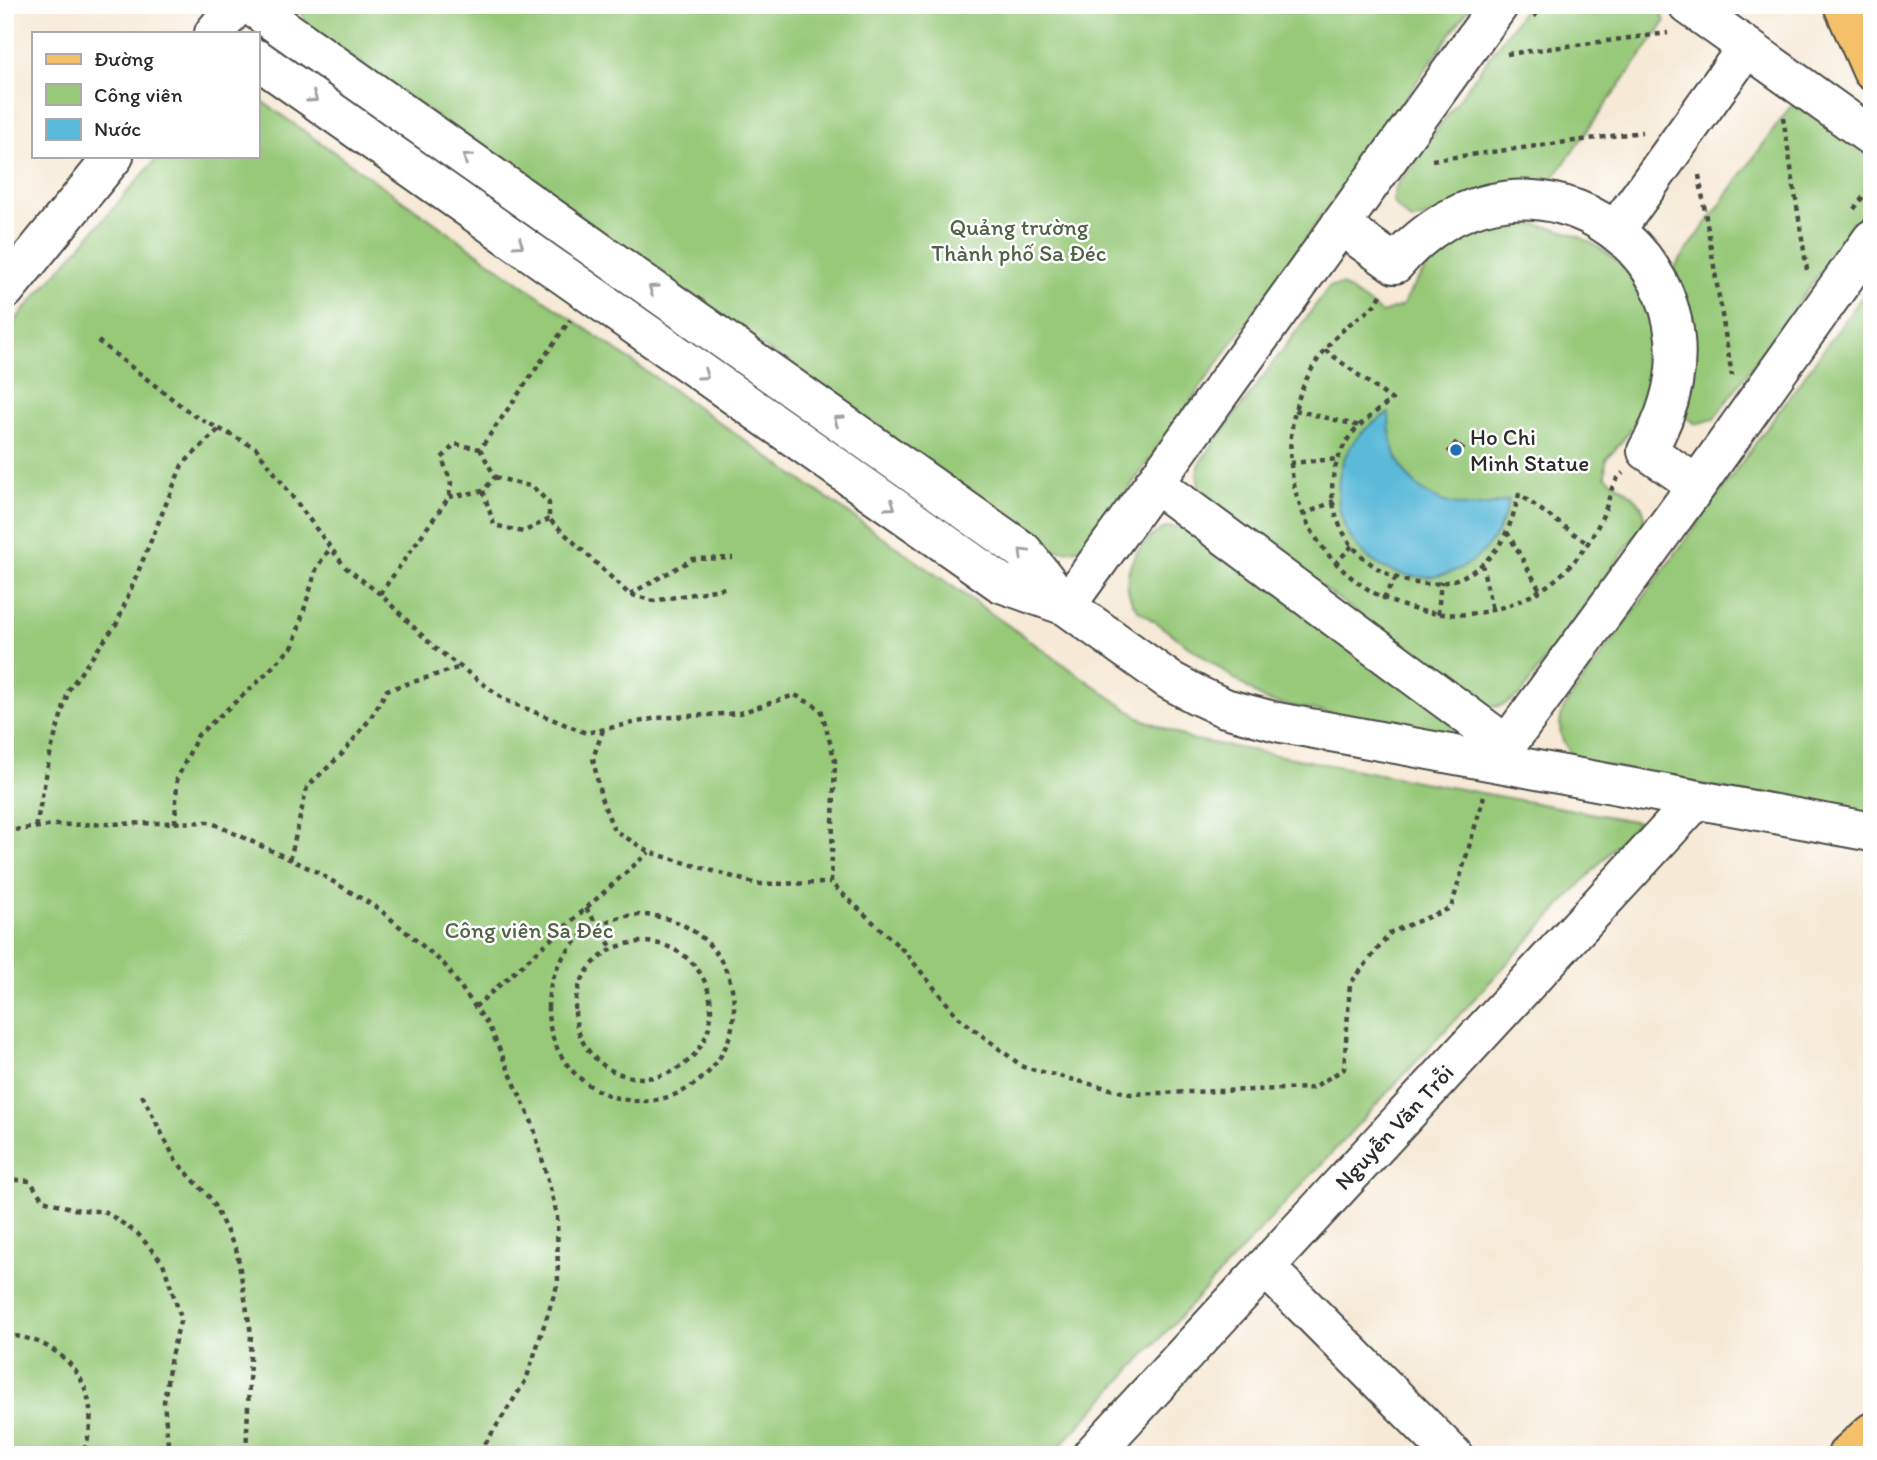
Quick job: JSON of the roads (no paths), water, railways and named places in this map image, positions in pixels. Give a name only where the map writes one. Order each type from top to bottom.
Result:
[{"type":"main road","points":[[1843,5],[1872,71]]},
{"type":"main road","points":[[1847,1455],[1872,1432]]},
{"type":"street","points":[[250,5],[1023,551],[1066,606]]},
{"type":"street","points":[[1066,606],[1499,5]]},
{"type":"street","points":[[1615,231],[1691,125],[1732,37],[1872,136]]},
{"type":"street","points":[[259,60],[1001,583],[1066,606],[1170,680],[1225,708],[1277,722],[1501,753],[1696,800],[1872,832]]},
{"type":"street","points":[[5,289],[112,158]]},
{"type":"street","points":[[1340,225],[1395,264],[1430,229],[1462,212],[1498,201],[1522,199],[1571,208],[1615,231],[1652,270],[1674,320],[1678,347],[1672,401],[1647,451],[1697,485]]},
{"type":"street","points":[[1501,753],[1872,239]]},
{"type":"street","points":[[1154,483],[1501,753]]},
{"type":"street","name":"Nguyễn Văn Trỗi","points":[[1092,1455],[1696,800]]},
{"type":"street","points":[[1265,1268],[1453,1455]]},
{"type":"water","points":[[1389,413],[1391,438],[1398,459],[1409,477],[1423,491],[1441,501],[1461,506],[1509,500],[1494,538],[1469,563],[1440,575],[1409,576],[1380,565],[1356,545],[1341,516],[1341,467],[1356,439]]},
{"type":"place","name":"Ho Chi Minh Statue","points":[[1456,450]]},
{"type":"park label","name":"Quảng trường Thành phố Sa Đéc","points":[[1019,240]]},
{"type":"park label","name":"Công viên Sa Đéc","points":[[529,930]]}]
